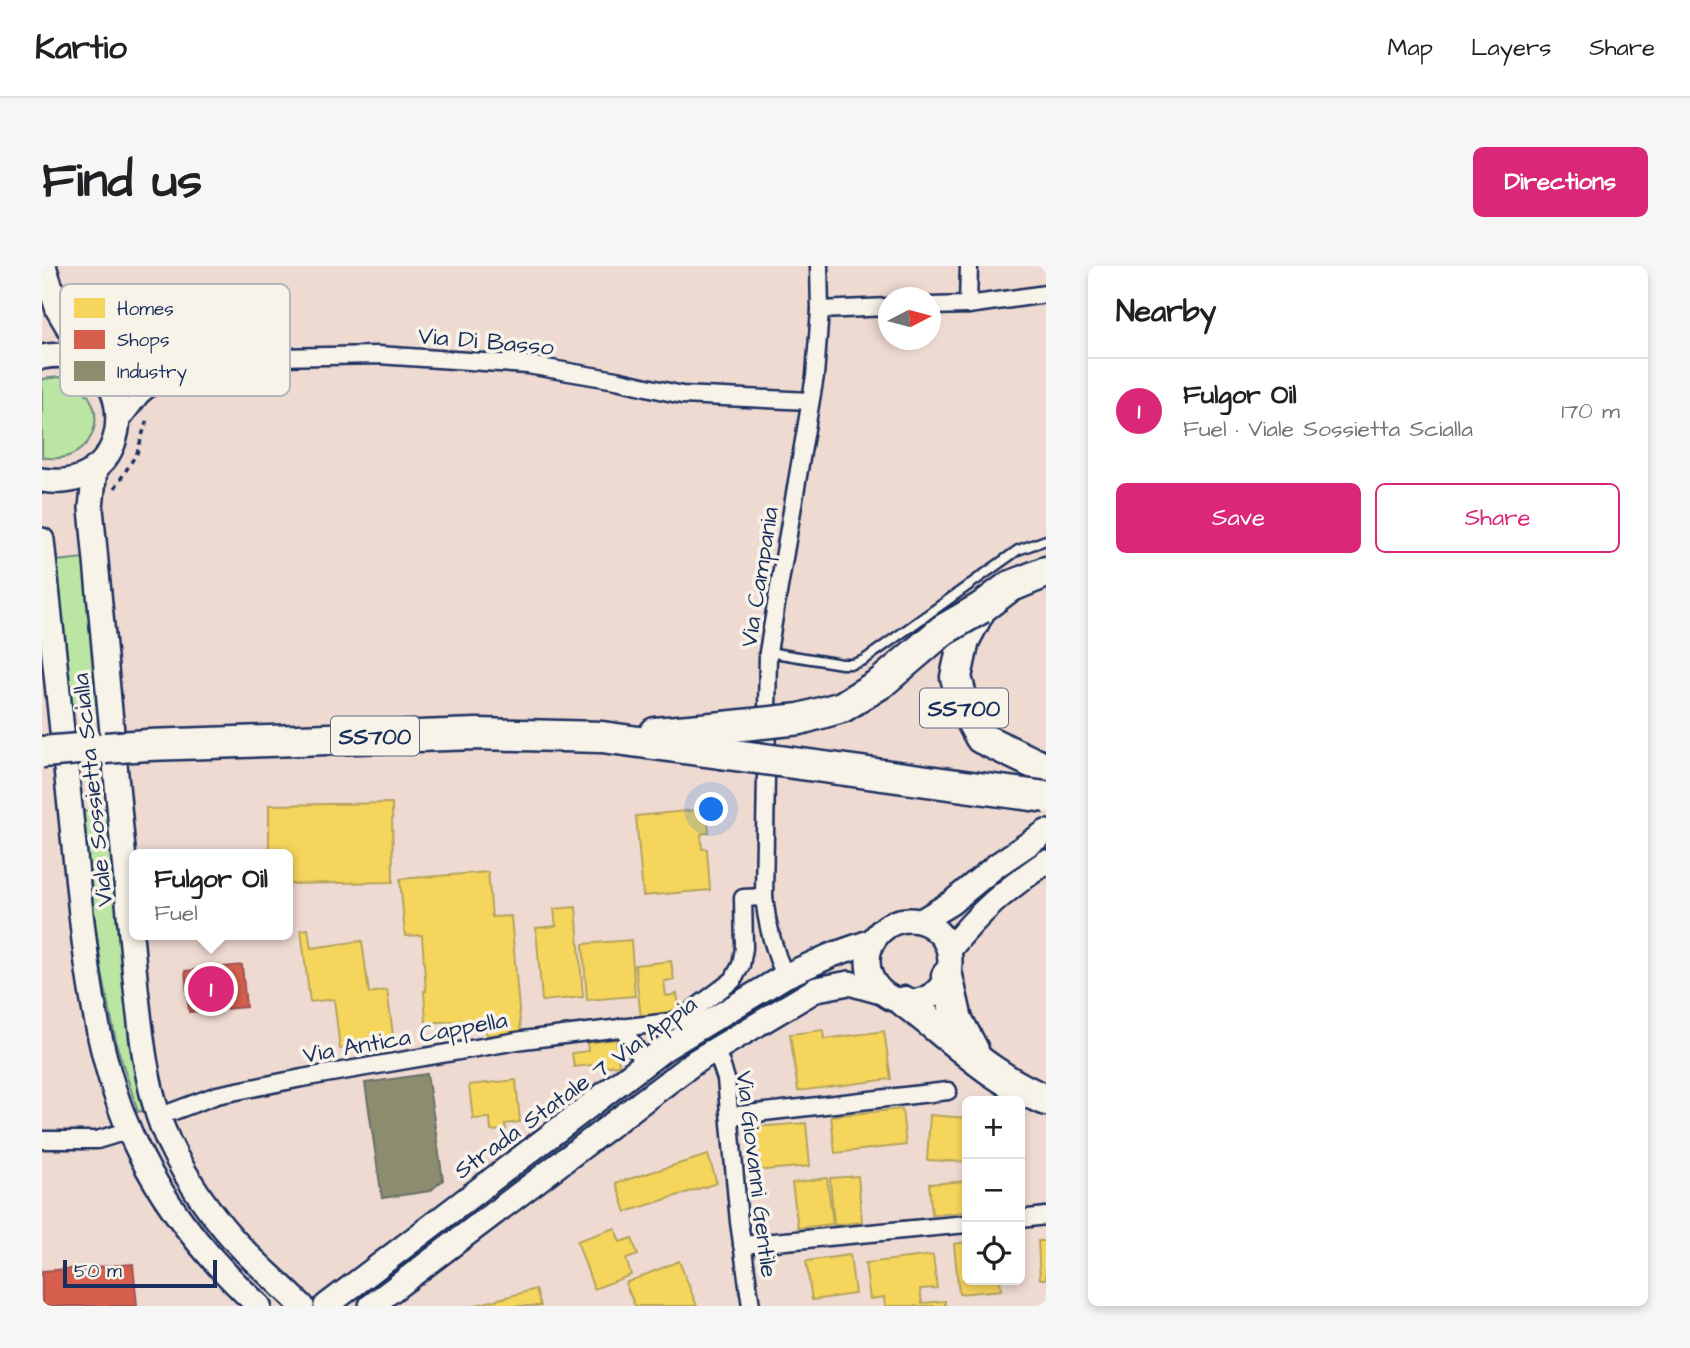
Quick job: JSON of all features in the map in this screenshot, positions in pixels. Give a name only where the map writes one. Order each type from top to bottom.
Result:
[{"type":"highway","name":"SS700","points":[[42,752],[309,738],[477,734],[722,740],[842,707],[881,683],[943,630],[981,608],[1009,587],[1046,572]]},
{"type":"highway","name":"SS700","points":[[981,608],[964,640],[956,677],[964,707],[981,738],[1046,769]]},
{"type":"highway","points":[[722,740],[1046,797]]},
{"type":"highway","points":[[948,963],[957,1020],[979,1063]]},
{"type":"highway","points":[[893,997],[979,1063],[1008,1082],[1046,1100]]},
{"type":"street","points":[[44,266],[60,313]]},
{"type":"street","name":"Via Campania","points":[[785,976],[767,927],[764,897],[768,652],[815,376],[820,310],[819,266]]},
{"type":"street","points":[[968,305],[969,266]]},
{"type":"street","points":[[941,306],[968,305],[1046,294]]},
{"type":"street","points":[[820,310],[878,307]]},
{"type":"street","name":"Via Di Basso","points":[[290,357],[378,355],[528,365],[682,395],[810,401]]},
{"type":"street","points":[[42,357],[60,356]]},
{"type":"street","points":[[115,396],[120,422]]},
{"type":"street","name":"Via Di Basso","points":[[120,422],[140,396]]},
{"type":"street","name":"Viale Sossietta Scialla","points":[[120,422],[112,448],[95,468],[90,508],[129,915]]},
{"type":"street","points":[[42,480],[71,480],[95,468]]},
{"type":"street","name":"Viale Sossietta Scialla","points":[[42,540],[81,912],[100,1039],[138,1151],[170,1204],[199,1244],[259,1306]]},
{"type":"street","name":"Strada Statale 7 Via Appia","points":[[326,1306],[645,1063],[785,976],[872,941],[881,929],[893,922],[907,919],[921,921],[951,903],[997,865],[1046,832]]},
{"type":"street","points":[[872,941],[868,967],[872,981],[893,997],[925,999],[942,986],[948,963],[974,918],[1046,862]]},
{"type":"street","points":[[645,1063],[622,1027],[657,1024],[684,1016],[733,980],[741,965],[744,948],[743,898],[764,897]]},
{"type":"street","points":[[921,921],[934,927],[943,937],[948,963]]},
{"type":"street","name":"Viale Sossietta Scialla","points":[[131,940],[142,1041],[158,1117],[174,1152],[219,1222],[302,1306]]},
{"type":"street","name":"Strada Statale 7 Via Appia","points":[[371,1306],[686,1069],[817,989],[849,983],[893,997]]},
{"type":"street","name":"Via Antica Cappella","points":[[158,1117],[217,1095],[302,1078],[523,1040],[622,1027]]},
{"type":"street","name":"Via Giovanni Gentile","points":[[716,1049],[726,1079],[742,1245],[751,1306]]},
{"type":"street","points":[[730,1116],[948,1091]]},
{"type":"street","points":[[42,1140],[97,1140],[130,1130]]},
{"type":"street","points":[[1025,1218],[1046,1216]]},
{"type":"street","points":[[742,1245],[962,1224]]},
{"type":"lane","points":[[768,652],[842,664],[864,660],[1018,550],[1046,540]]},
{"type":"path","points":[[110,496],[137,453],[152,409]]},
{"type":"green space","points":[[60,377],[60,396],[88,396],[95,413],[94,428],[88,441],[77,452],[62,458],[42,457],[42,379]]},
{"type":"green space","points":[[84,558],[98,704],[69,708],[57,561]]},
{"type":"green space","points":[[110,808],[129,1044],[145,1110],[138,1112],[117,1046],[102,973],[80,812]]},
{"type":"building: Homes","points":[[392,803],[393,882],[293,884],[293,849],[269,849],[269,805]]},
{"type":"building: Homes","points":[[707,809],[709,833],[701,834],[702,849],[707,849],[710,890],[643,896],[636,816]]},
{"type":"building: Homes","points":[[488,872],[492,917],[511,916],[521,1033],[486,1035],[484,1019],[426,1023],[422,935],[405,936],[400,879]]},
{"type":"building: Homes","points":[[576,907],[583,997],[542,1001],[536,928],[556,926],[554,909]]},
{"type":"building: Homes","points":[[308,929],[311,948],[362,941],[369,993],[387,990],[394,1042],[340,1049],[334,999],[310,1002],[301,930]]},
{"type":"building: Homes","points":[[631,940],[635,996],[587,1000],[583,944]]},
{"type":"building: Homes","points":[[671,961],[674,980],[664,981],[666,996],[677,994],[680,1013],[641,1018],[635,965]]},
{"type":"building: Homes","points":[[823,1030],[824,1039],[884,1031],[891,1079],[798,1091],[790,1034]]},
{"type":"building: Homes","points":[[616,1039],[619,1065],[574,1067],[572,1053],[588,1051],[587,1043]]},
{"type":"building: Homes","points":[[516,1080],[520,1122],[505,1124],[506,1130],[491,1131],[490,1118],[473,1119],[469,1085]]},
{"type":"building: Homes","points":[[902,1109],[906,1145],[835,1153],[831,1116]]},
{"type":"building: Homes","points":[[930,1115],[962,1118],[962,1162],[927,1160]]},
{"type":"building: Homes","points":[[806,1123],[810,1166],[753,1171],[751,1149],[757,1149],[755,1127]]},
{"type":"building: Homes","points":[[708,1155],[717,1183],[626,1212],[616,1183]]},
{"type":"building: Homes","points":[[858,1176],[862,1222],[834,1225],[830,1178]]},
{"type":"building: Homes","points":[[827,1178],[833,1224],[798,1228],[792,1183]]},
{"type":"building: Homes","points":[[962,1181],[962,1212],[932,1215],[929,1184]]},
{"type":"building: Homes","points":[[615,1228],[620,1242],[632,1238],[638,1255],[626,1259],[631,1275],[594,1289],[577,1241]]},
{"type":"building: Homes","points":[[1038,1241],[1046,1241],[1046,1279],[1040,1279]]},
{"type":"building: Homes","points":[[962,1243],[962,1285],[1000,1285],[1001,1290],[959,1294],[954,1244]]},
{"type":"building: Homes","points":[[850,1255],[855,1294],[812,1300],[806,1261]]},
{"type":"building: Homes","points":[[933,1255],[937,1288],[920,1289],[922,1303],[945,1301],[945,1306],[885,1306],[884,1297],[870,1299],[865,1263]]},
{"type":"building: Homes","points":[[679,1261],[697,1306],[635,1306],[625,1283]]},
{"type":"building: Homes","points":[[536,1289],[541,1306],[473,1306]]},
{"type":"building: Shops","points":[[242,965],[246,1007],[189,1012],[185,971]]},
{"type":"building: Shops","points":[[133,1264],[137,1306],[42,1306],[42,1271]]},
{"type":"building: Industry","points":[[427,1074],[443,1180],[430,1191],[382,1198],[365,1083]]},
{"type":"place","name":"Fulgor Oil","points":[[211,989]]}]
